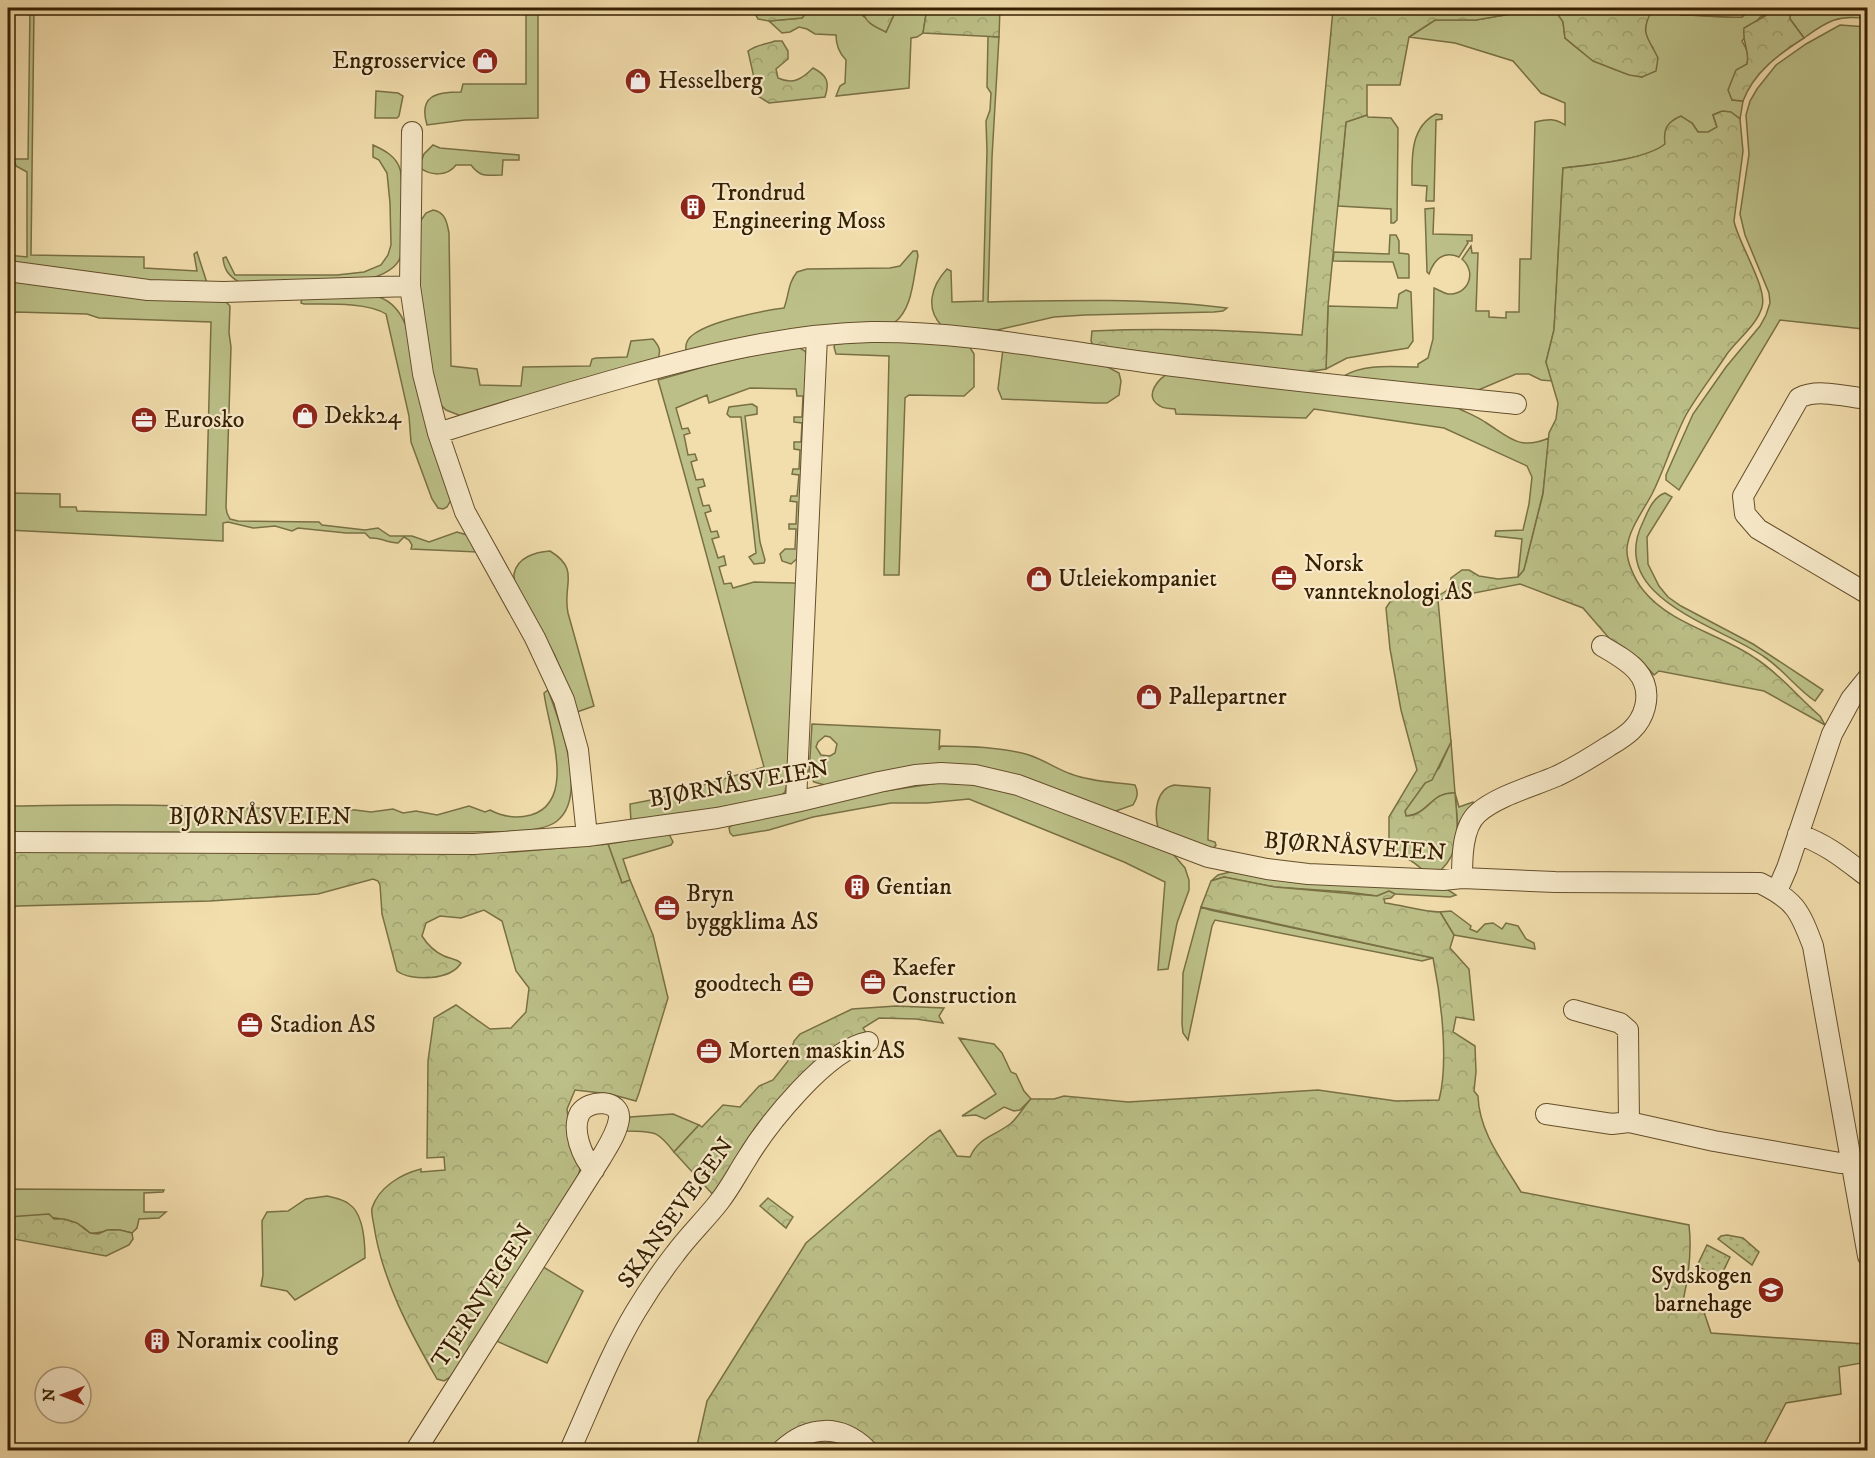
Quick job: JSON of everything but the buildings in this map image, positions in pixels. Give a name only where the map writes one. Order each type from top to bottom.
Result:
[{"type":"street","points":[[412,132],[410,286],[423,374],[438,434],[465,512],[534,638],[564,700],[578,750],[587,836]]},
{"type":"street","points":[[8,271],[148,290],[224,292],[410,286]]},
{"type":"street","points":[[438,434],[529,404],[680,362],[767,343],[871,332],[986,339],[1294,381],[1516,404]]},
{"type":"street","points":[[796,802],[817,336]]},
{"type":"street","points":[[1868,399],[1819,394],[1806,394],[1799,398],[1743,496],[1745,514],[1758,529],[1868,594]]},
{"type":"street","name":"BJØRNÅSVEIEN","points":[[1462,878],[1462,859],[1466,837],[1471,822],[1477,814],[1518,792],[1581,764],[1628,734],[1642,718],[1647,699],[1642,676],[1629,662],[1602,646]]},
{"type":"street","points":[[1777,891],[1832,734],[1851,699],[1868,678]]},
{"type":"street","name":"BJØRNÅSVEIEN","points":[[8,842],[474,844],[587,836],[717,818],[915,775],[941,773],[975,775],[1018,785],[1208,857],[1267,869],[1308,874],[1443,880],[1462,878],[1555,882],[1760,883],[1777,891],[1794,905],[1813,946],[1868,1256]]},
{"type":"street","points":[[1798,834],[1822,843],[1868,877]]},
{"type":"street","points":[[1574,1010],[1620,1023],[1628,1030],[1629,1122]]},
{"type":"street","name":"SKANSEVEGEN","points":[[570,1450],[636,1311],[675,1253],[719,1202],[753,1150],[801,1089],[827,1063],[848,1048],[868,1042]]},
{"type":"street","points":[[1546,1114],[1612,1124],[1629,1122],[1725,1143],[1840,1163],[1850,1162]]},
{"type":"street","name":"TJERNVEGEN","points":[[416,1450],[594,1170]]},
{"type":"street","points":[[782,1450],[795,1439],[809,1433],[823,1431],[837,1432],[856,1439],[867,1450]]},
{"type":"green space","points":[[30,8],[34,8],[31,255],[144,257],[144,268],[197,271],[194,254],[197,252],[207,283],[138,280],[8,263],[8,255],[27,257],[27,172],[16,166],[14,159],[28,159]]},
{"type":"green space","points":[[526,8],[538,8],[538,118],[465,120],[427,125],[425,107],[427,101],[444,93],[461,92],[463,84],[526,84]]},
{"type":"green space","points":[[752,8],[810,8],[802,18],[769,21],[758,19]]},
{"type":"green space","points":[[810,8],[862,8],[863,16],[886,32],[897,8],[927,8],[923,33],[911,38],[909,88],[836,96],[840,86],[845,83],[846,60],[838,49],[836,35],[815,34],[799,27],[782,33],[769,21],[802,18]]},
{"type":"green space","points":[[862,8],[897,8],[886,32],[870,23]]},
{"type":"green space","points":[[927,8],[1000,8],[999,37],[923,33]]},
{"type":"green space","points":[[1318,8],[1372,8],[1386,12],[1404,8],[1653,8],[1646,24],[1646,34],[1658,58],[1656,71],[1642,77],[1629,75],[1593,61],[1565,38],[1563,22],[1557,13],[1522,12],[1476,20],[1435,20],[1409,37],[1400,85],[1367,85],[1367,115],[1346,122],[1328,306],[1326,369],[1293,374],[1094,347],[1091,341],[1092,331],[1197,330],[1302,335],[1333,10]]},
{"type":"green space","points":[[1653,8],[1677,8],[1681,15],[1734,17],[1742,17],[1751,8],[1777,9],[1760,17],[1742,41],[1749,54],[1732,100],[1743,101],[1740,119],[1730,113],[1720,112],[1713,115],[1717,127],[1708,133],[1698,132],[1692,123],[1659,149],[1645,155],[1563,168],[1554,330],[1546,362],[1552,381],[1541,380],[1529,374],[1516,374],[1476,391],[1344,376],[1370,367],[1418,367],[1418,364],[1428,358],[1433,339],[1434,288],[1448,294],[1461,291],[1466,287],[1470,276],[1467,264],[1462,259],[1471,246],[1472,253],[1478,253],[1476,311],[1489,311],[1489,317],[1506,318],[1506,312],[1519,312],[1520,259],[1531,259],[1535,122],[1551,120],[1565,125],[1565,103],[1541,93],[1513,61],[1455,43],[1409,37],[1435,20],[1476,20],[1522,12],[1558,13],[1563,22],[1565,38],[1573,45],[1610,67],[1642,77],[1653,48],[1645,38],[1646,21]]},
{"type":"green space","points":[[1677,8],[1751,8],[1742,17],[1734,17],[1681,15]]},
{"type":"green space","points":[[1772,8],[1799,8],[1790,12],[1790,19],[1804,38],[1777,57],[1761,73],[1743,101],[1732,100],[1728,90],[1736,70],[1747,64],[1744,28],[1777,9]]},
{"type":"green space","points":[[1799,8],[1867,8],[1867,19],[1849,17],[1834,20],[1804,38],[1790,19],[1790,12]]},
{"type":"green space","points":[[1840,25],[1867,27],[1867,334],[1863,333],[1863,329],[1780,320],[1679,490],[1666,480],[1666,475],[1693,414],[1726,367],[1760,326],[1770,303],[1769,293],[1745,235],[1740,214],[1749,154],[1746,115],[1750,101],[1776,65],[1806,44]]},
{"type":"green space","points":[[988,36],[999,37],[992,157],[988,302],[1138,301],[1227,308],[1214,312],[1054,317],[997,330],[942,326],[933,312],[932,298],[937,283],[947,269],[951,271],[952,302],[983,301],[986,121],[990,110],[991,93],[987,87]]},
{"type":"green space","points":[[775,41],[782,41],[788,51],[788,59],[776,69],[778,78],[788,81],[797,80],[813,68],[826,80],[825,97],[769,103],[755,94],[755,82],[748,51]]},
{"type":"green space","points":[[376,91],[398,93],[403,96],[397,118],[375,118]]},
{"type":"green space","points":[[1722,111],[1731,112],[1740,119],[1743,151],[1734,221],[1761,289],[1762,307],[1756,320],[1727,354],[1686,415],[1657,484],[1630,534],[1627,548],[1628,559],[1637,581],[1654,602],[1681,620],[1741,649],[1764,664],[1820,716],[1825,725],[1764,691],[1659,671],[1654,675],[1639,658],[1615,645],[1583,608],[1520,584],[1438,600],[1451,742],[1432,780],[1425,783],[1405,811],[1406,816],[1414,815],[1440,796],[1455,793],[1457,834],[1453,853],[1441,870],[1423,870],[1408,859],[1389,854],[1389,817],[1417,770],[1401,710],[1390,649],[1386,608],[1392,599],[1441,594],[1448,588],[1451,578],[1462,570],[1498,579],[1518,577],[1524,570],[1543,494],[1549,433],[1556,419],[1558,403],[1546,362],[1554,330],[1563,168],[1616,161],[1656,150],[1665,144],[1665,130],[1669,124],[1681,116],[1692,123],[1698,132],[1708,132],[1717,127],[1713,115]]},
{"type":"green space","points":[[1436,114],[1442,115],[1442,119],[1436,120],[1434,201],[1426,201],[1427,186],[1412,185],[1412,155],[1421,127]]},
{"type":"green space","points":[[1367,115],[1368,117],[1391,118],[1398,128],[1397,220],[1394,223],[1391,223],[1391,209],[1338,206],[1346,122]]},
{"type":"green space","points":[[373,145],[393,157],[400,169],[402,242],[398,263],[390,270],[365,280],[239,282],[230,275],[223,258],[226,257],[235,275],[337,275],[364,272],[381,265],[391,245],[390,203],[387,173],[379,160],[373,157]]},
{"type":"green space","points":[[433,145],[440,148],[519,155],[519,160],[503,160],[502,175],[481,174],[471,165],[456,165],[448,172],[438,174],[419,167],[424,154]]},
{"type":"green space","points":[[1434,208],[1433,234],[1472,235],[1472,241],[1467,241],[1459,257],[1448,255],[1436,261],[1429,274],[1427,272],[1425,209]]},
{"type":"green space","points":[[433,210],[443,215],[449,233],[451,366],[477,369],[480,385],[521,386],[523,367],[590,366],[592,359],[596,358],[627,357],[631,341],[653,339],[659,349],[657,360],[461,416],[446,410],[437,401],[418,286],[419,223],[426,213]]},
{"type":"green space","points":[[1390,235],[1396,235],[1399,241],[1399,253],[1409,255],[1409,278],[1398,278],[1393,262],[1333,261],[1334,252],[1389,254]]},
{"type":"green space","points":[[913,251],[917,251],[918,256],[909,301],[894,323],[689,354],[686,350],[689,339],[702,329],[737,317],[784,308],[790,285],[797,272],[807,269],[890,268],[900,266]]},
{"type":"green space","points":[[8,280],[226,302],[230,306],[231,347],[226,507],[230,519],[319,522],[322,525],[365,530],[378,528],[390,536],[412,536],[429,542],[457,532],[467,535],[477,552],[411,549],[412,545],[404,537],[398,543],[394,543],[370,538],[365,533],[298,528],[292,531],[275,526],[253,528],[228,522],[223,523],[223,541],[8,530],[8,493],[60,494],[60,507],[76,507],[77,511],[206,515],[211,322],[16,312],[8,322]]},
{"type":"green space","points":[[1406,290],[1411,292],[1413,341],[1408,348],[1347,358],[1326,369],[1328,306],[1397,308],[1399,294]]},
{"type":"green space","points":[[302,297],[379,297],[399,312],[406,326],[429,437],[451,500],[447,507],[438,508],[432,499],[411,442],[409,416],[386,314],[369,307],[304,304],[301,303]]},
{"type":"green space","points":[[907,341],[969,346],[974,354],[974,387],[964,396],[909,395],[905,398],[899,575],[884,575],[889,356],[836,354],[834,347],[835,344],[859,342]]},
{"type":"green space","points":[[798,347],[809,357],[799,557],[791,564],[782,561],[780,554],[785,549],[795,549],[796,529],[789,529],[789,524],[796,524],[797,502],[790,501],[791,496],[797,496],[799,475],[792,474],[793,469],[799,469],[800,450],[794,449],[794,442],[801,442],[802,423],[794,422],[794,417],[802,417],[803,396],[797,396],[796,389],[750,388],[709,403],[707,395],[676,408],[682,429],[688,428],[690,433],[684,435],[688,455],[695,454],[697,460],[691,462],[696,480],[703,479],[705,486],[698,488],[703,506],[709,505],[711,511],[705,513],[711,532],[717,531],[719,537],[712,539],[718,558],[724,556],[726,565],[719,567],[724,584],[731,583],[733,588],[754,582],[797,585],[785,792],[778,798],[631,822],[630,804],[656,799],[764,767],[658,380],[710,365]]},
{"type":"green space","points":[[1003,349],[1102,364],[1119,373],[1121,381],[1119,395],[1107,403],[1002,399],[998,389]]},
{"type":"green space","points":[[1170,373],[1456,407],[1522,443],[1539,442],[1549,438],[1543,493],[1524,570],[1518,577],[1522,539],[1495,536],[1496,531],[1523,530],[1532,477],[1527,466],[1444,428],[1314,409],[1306,418],[1176,414],[1175,409],[1162,407],[1153,398],[1157,383]]},
{"type":"green space","points":[[752,404],[757,407],[757,414],[745,416],[760,542],[765,560],[764,563],[754,564],[749,557],[756,553],[741,417],[730,417],[727,414],[729,407]]},
{"type":"green space","points":[[1665,493],[1672,497],[1647,537],[1648,564],[1659,586],[1668,597],[1681,606],[1753,644],[1823,690],[1815,701],[1763,656],[1672,606],[1653,590],[1640,571],[1636,548],[1649,509],[1657,498]]},
{"type":"green space","points":[[550,551],[559,558],[568,571],[568,613],[594,706],[577,712],[555,656],[515,582],[514,574],[519,563],[533,554]]},
{"type":"green space","points":[[548,690],[569,757],[571,794],[566,809],[557,821],[539,828],[466,832],[8,832],[8,806],[160,805],[223,811],[249,808],[371,812],[393,809],[403,813],[416,811],[437,815],[469,806],[510,817],[531,815],[545,807],[553,795],[557,779],[557,762],[544,693]]},
{"type":"green space","points":[[812,724],[940,730],[939,750],[941,746],[963,746],[1019,752],[1079,777],[1135,785],[1137,793],[1133,805],[1113,812],[1009,774],[825,785],[814,782],[809,775]],"holes":[[[825,736],[830,737],[837,744],[835,753],[830,756],[821,755],[816,747],[818,742]]]},
{"type":"green space","points":[[1451,742],[1455,793],[1440,796],[1420,812],[1406,816],[1405,810],[1439,768]]},
{"type":"green space","points":[[938,783],[983,785],[1012,792],[1173,854],[1185,868],[1189,890],[1177,923],[1168,969],[1158,970],[1165,882],[1124,862],[969,799],[927,803],[891,803],[813,817],[769,830],[733,836],[730,833],[729,828],[733,824],[878,792]]},
{"type":"green space","points":[[1174,785],[1210,788],[1208,840],[1215,842],[1213,849],[1158,828],[1156,815],[1160,796],[1168,787]]},
{"type":"green space","points":[[1455,793],[1459,807],[1473,802],[1474,807],[1458,829]]},
{"type":"green space","points":[[669,834],[673,842],[671,845],[623,859],[630,880],[622,883],[608,844]]},
{"type":"green space","points":[[608,844],[622,883],[630,880],[653,935],[668,998],[639,1093],[636,1101],[610,1094],[575,1090],[567,1109],[580,1169],[578,1177],[452,1376],[444,1381],[437,1379],[390,1286],[378,1246],[372,1208],[375,1200],[385,1188],[406,1174],[421,1169],[421,1172],[445,1170],[444,1157],[427,1158],[428,1061],[434,1018],[456,1005],[490,1029],[511,1028],[526,1012],[529,988],[516,971],[502,921],[484,910],[461,918],[440,916],[426,923],[422,936],[426,942],[434,950],[461,963],[449,973],[421,978],[404,975],[397,971],[382,914],[380,885],[373,879],[318,894],[210,901],[17,906],[8,909],[8,850],[513,852]]},
{"type":"green space","points":[[1230,872],[1445,888],[1456,895],[1450,897],[1395,894],[1389,891],[1377,896],[1275,887],[1224,877],[1211,881],[1218,875]]},
{"type":"green space","points":[[1224,877],[1275,887],[1377,896],[1389,891],[1395,894],[1391,898],[1384,899],[1385,903],[1440,912],[1454,935],[1450,948],[1469,969],[1474,1020],[1456,1017],[1453,1032],[1475,1046],[1474,1091],[1478,1096],[1483,1122],[1493,1146],[1521,1192],[1689,1225],[1689,1263],[1683,1301],[1701,1303],[1711,1333],[1865,1344],[1867,1362],[1839,1367],[1841,1394],[1786,1403],[1761,1450],[873,1450],[849,1431],[777,1450],[696,1450],[707,1401],[806,1243],[930,1136],[940,1130],[957,1156],[970,1157],[982,1141],[1013,1122],[1031,1099],[1054,1099],[1064,1096],[1128,1102],[1318,1090],[1396,1101],[1439,1100],[1444,1049],[1439,991],[1433,958],[1201,907],[1211,881]]},
{"type":"green space","points":[[1201,907],[1433,958],[1422,961],[1215,920],[1188,1040],[1183,1033],[1182,1024],[1183,973]]},
{"type":"green space","points":[[1451,911],[1471,926],[1470,929],[1477,932],[1485,924],[1493,923],[1502,929],[1506,923],[1518,926],[1526,939],[1534,943],[1535,949],[1454,935],[1440,912]]},
{"type":"green space","points":[[896,1006],[944,1008],[939,1016],[943,1023],[916,1019],[879,1018],[863,1028],[868,1036],[857,1041],[716,1198],[674,1152],[699,1125],[702,1127],[723,1105],[740,1107],[759,1086],[773,1080],[788,1061],[794,1041],[800,1034],[852,1009]]},
{"type":"green space","points":[[959,1038],[994,1044],[1002,1053],[1011,1072],[1016,1074],[1024,1091],[1031,1099],[1020,1110],[1014,1111],[1004,1107],[985,1119],[976,1115],[962,1116],[996,1094]]},
{"type":"green space","points":[[673,1114],[699,1125],[674,1152],[663,1139],[654,1133],[626,1131],[630,1117]]},
{"type":"green space","points":[[8,1189],[164,1190],[163,1192],[144,1193],[144,1212],[166,1212],[159,1218],[139,1219],[137,1228],[132,1233],[113,1230],[90,1233],[73,1222],[62,1219],[8,1217]]},
{"type":"green space","points":[[327,1196],[347,1202],[358,1214],[363,1229],[365,1258],[295,1300],[287,1291],[261,1286],[263,1275],[262,1221],[267,1212],[288,1211],[306,1199]]},
{"type":"green space","points":[[768,1198],[793,1217],[786,1228],[760,1206]]},
{"type":"green space","points":[[49,1214],[54,1219],[77,1223],[90,1233],[120,1230],[132,1233],[133,1239],[129,1245],[106,1256],[8,1238],[8,1217]]},
{"type":"green space","points":[[1727,1235],[1743,1238],[1759,1252],[1752,1265],[1718,1239]]},
{"type":"green space","points":[[1707,1245],[1730,1257],[1720,1278],[1697,1266]]},
{"type":"green space","points":[[540,1265],[583,1291],[547,1363],[494,1340]]},
{"type":"green space","points":[[827,1435],[862,1450],[787,1450]]},
{"type":"place","name":"Engrosservice","points":[[485,61]]},
{"type":"place","name":"Hesselberg","points":[[638,81]]},
{"type":"place","name":"Trondrud Engineering Moss","points":[[693,207]]},
{"type":"place","name":"Dekk24","points":[[305,416]]},
{"type":"place","name":"Eurosko","points":[[144,420]]},
{"type":"place","name":"Norsk vannteknologi AS","points":[[1284,578]]},
{"type":"place","name":"Utleiekompaniet","points":[[1039,579]]},
{"type":"place","name":"Pallepartner","points":[[1149,697]]},
{"type":"place","name":"Gentian","points":[[857,887]]},
{"type":"place","name":"Bryn byggklima AS","points":[[667,908]]},
{"type":"place","name":"Kaefer Construction","points":[[873,982]]},
{"type":"place","name":"goodtech","points":[[801,984]]},
{"type":"place","name":"Stadion AS","points":[[250,1025]]},
{"type":"place","name":"Morten maskin AS","points":[[709,1051]]},
{"type":"place","name":"Sydskogen barnehage","points":[[1771,1290]]},
{"type":"place","name":"Noramix cooling","points":[[157,1341]]}]
